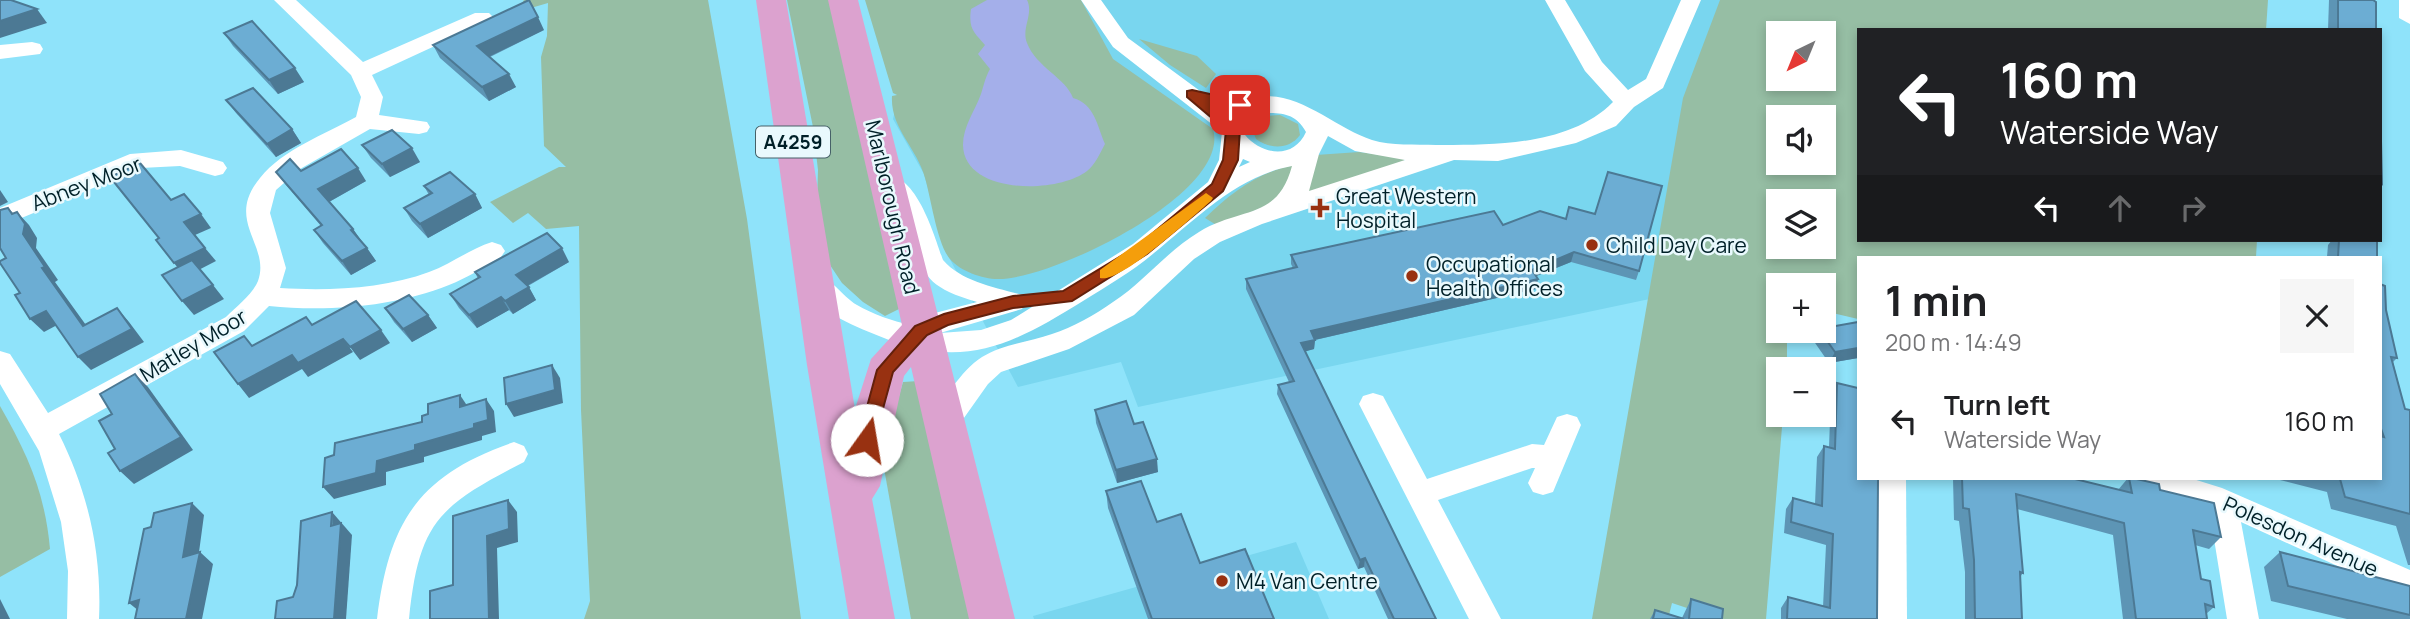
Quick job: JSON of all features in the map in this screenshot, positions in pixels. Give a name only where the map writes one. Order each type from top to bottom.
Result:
[{"type":"main road","name":"A4259","points":[[771,0],[814,283],[872,619]]},
{"type":"main road","name":"Marlborough Road","points":[[843,0],[887,182],[919,336],[944,424],[992,619]]},
{"type":"main road","points":[[853,508],[885,370],[919,336]]},
{"type":"street","points":[[284,0],[360,72],[372,97],[366,121],[419,127]]},
{"type":"street","points":[[1091,0],[1102,22],[1130,53],[1219,114],[1241,147],[1251,154],[1275,160]]},
{"type":"street","points":[[1555,0],[1593,66],[1626,102]]},
{"type":"street","points":[[814,283],[847,312],[919,336],[950,343],[991,338],[1020,327],[1142,250],[1218,187],[1275,160],[1294,158],[1310,150],[1363,146],[1392,152],[1446,155],[1497,153],[1546,145],[1593,130],[1608,121],[1626,102],[1651,87],[1661,75],[1691,0]]},
{"type":"street","points":[[2409,0],[2410,18]]},
{"type":"street","points":[[360,72],[482,17]]},
{"type":"street","points":[[0,51],[32,49]]},
{"type":"street","points":[[1192,94],[1256,107],[1290,106],[1363,146]]},
{"type":"street","points":[[1218,187],[1231,160],[1233,133],[1239,117],[1256,107]]},
{"type":"street","points":[[1282,208],[1297,191],[1318,132],[1309,116]]},
{"type":"street","name":"Matley Moor","points":[[43,429],[235,324],[265,296],[273,278],[273,257],[259,223],[261,195],[283,171],[366,121]]},
{"type":"street","points":[[944,424],[978,376],[991,365],[1090,328],[1125,307],[1203,241],[1282,208],[1446,155]]},
{"type":"street","name":"Abney Moor","points":[[0,218],[138,160],[181,158],[215,168]]},
{"type":"street","points":[[887,182],[914,210],[931,264],[939,273],[970,290],[1013,302]]},
{"type":"street","name":"Matley Moor","points":[[265,296],[294,300],[405,288],[446,276],[492,251]]},
{"type":"street","points":[[919,336],[944,320],[1013,302],[1067,297]]},
{"type":"street","points":[[0,361],[43,429],[64,476],[78,532],[83,566],[83,619]]},
{"type":"street","points":[[1373,404],[1422,493],[1485,619]]},
{"type":"street","points":[[1422,493],[1532,456],[1549,470],[1567,425]]},
{"type":"street","points":[[393,619],[403,550],[414,527],[428,508],[463,478],[514,454]]},
{"type":"street","points":[[1891,480],[1891,619]]},
{"type":"street","name":"Polesdon Avenue","points":[[2158,480],[2221,500],[2410,585]]},
{"type":"street","points":[[2221,500],[2243,619]]},
{"type":"shaded area","name":"Great Western Hospital","points":[[872,0],[1776,0],[1769,21],[1766,21],[1766,30],[1678,293],[1138,407],[1121,362],[1018,387],[945,250],[924,174],[893,119],[899,95]]},
{"type":"shaded area","points":[[987,0],[1027,0],[1029,11],[1025,32],[1031,51],[1064,84],[1073,98],[1086,105],[1094,116],[1105,144],[1090,168],[1073,179],[1056,184],[1015,185],[995,181],[979,173],[967,161],[963,145],[965,131],[990,69],[978,54],[985,45],[975,34],[970,16],[971,9]]},
{"type":"shaded area","points":[[1296,542],[1329,619],[1034,619],[1033,616]]},
{"type":"green space","points":[[524,0],[708,0],[747,219],[801,619],[584,619],[590,601],[581,410],[579,226],[546,229],[528,213],[513,223],[490,202],[559,167],[566,167],[544,146],[541,57],[547,36],[548,3],[524,10],[520,6]]},
{"type":"green space","points":[[787,0],[830,0],[899,309],[885,316],[863,302],[842,283],[826,259],[817,203],[818,170],[813,127]]},
{"type":"green space","points":[[865,0],[1081,0],[1113,59],[1213,129],[1211,154],[1195,180],[1167,205],[1133,228],[1094,249],[1057,265],[1023,275],[998,279],[972,274],[950,259],[941,243],[921,167],[895,118],[892,96],[897,95],[893,93]]},
{"type":"green space","points":[[1720,0],[2268,0],[2266,28],[1857,28],[1857,242],[2257,242],[2256,256],[1857,256],[1857,319],[1836,314],[1836,273],[1766,273],[1766,343],[1787,343],[1787,357],[1766,357],[1766,427],[1782,427],[1766,619],[1720,619],[1672,603],[1668,619],[1592,619],[1683,98]]},
{"type":"green space","points":[[1139,39],[1197,56],[1216,74],[1206,88],[1170,65]]},
{"type":"green space","points":[[1280,115],[1298,124],[1300,135],[1296,140],[1273,146],[1256,139],[1252,129],[1260,119]]},
{"type":"green space","points":[[1359,152],[1404,158],[1404,161],[1307,193],[1316,155]]},
{"type":"green space","points":[[1294,165],[1283,199],[1218,226],[1205,218],[1257,178]]},
{"type":"green space","points":[[919,381],[973,619],[911,619],[882,457],[903,382]]},
{"type":"green space","points":[[0,406],[34,475],[44,510],[50,549],[0,577]]},
{"type":"building","points":[[0,0],[11,0],[37,9],[0,21]]},
{"type":"building","points":[[529,0],[538,17],[477,46],[509,74],[482,87],[433,45]]},
{"type":"building","points":[[2338,0],[2376,2],[2376,28],[2338,28]]},
{"type":"building","points":[[252,21],[295,68],[269,80],[224,33]]},
{"type":"building","points":[[253,88],[292,129],[267,144],[226,100]]},
{"type":"building","points":[[392,130],[412,148],[382,164],[362,145]]},
{"type":"building","points":[[341,149],[358,168],[318,189],[367,248],[342,261],[314,230],[322,225],[276,172],[290,159],[301,171]]},
{"type":"building","points":[[140,163],[171,200],[184,194],[201,214],[184,222],[205,248],[174,263],[156,240],[159,238],[110,177]]},
{"type":"building","points":[[450,172],[475,194],[420,224],[404,208],[432,193],[424,186]]},
{"type":"building","points":[[1608,172],[1662,186],[1639,271],[1574,252],[1532,270],[1538,279],[1311,331],[1315,340],[1301,343],[1436,619],[1394,619],[1365,558],[1360,560],[1278,385],[1294,381],[1246,279],[1297,267],[1291,255],[1494,211],[1503,225],[1540,211],[1566,219],[1569,207],[1595,214]]},
{"type":"building","points":[[8,208],[12,214],[17,212],[25,224],[23,234],[45,267],[42,268],[83,326],[117,308],[132,329],[78,357],[46,311],[30,319],[15,295],[20,293],[0,263],[6,258],[0,248],[0,210]]},
{"type":"building","points":[[547,233],[562,248],[516,275],[529,287],[505,301],[501,297],[469,315],[450,294],[480,277],[475,272]]},
{"type":"building","points":[[2339,242],[2377,242],[2377,256],[2338,256]]},
{"type":"building","points":[[192,260],[213,285],[182,301],[162,275]]},
{"type":"building","points":[[2382,285],[2385,286],[2386,310],[2397,358],[2391,357],[2405,409],[2410,410],[2410,514],[2345,497],[2340,480],[2382,480]]},
{"type":"building","points":[[409,295],[428,315],[403,329],[385,308]]},
{"type":"building","points":[[356,301],[381,330],[350,347],[343,339],[298,363],[292,355],[238,384],[214,352],[244,336],[252,346],[306,317],[312,325]]},
{"type":"building","points":[[1857,322],[1857,348],[1835,352],[1829,343],[1836,343],[1836,326]]},
{"type":"building","points":[[552,365],[555,390],[506,404],[504,378]]},
{"type":"building","points":[[135,374],[181,437],[120,471],[108,453],[115,449],[99,421],[112,414],[100,394]]},
{"type":"building","points":[[1837,383],[1857,388],[1857,480],[1878,480],[1877,619],[1787,619],[1788,597],[1830,608],[1833,534],[1791,522],[1793,498],[1822,506],[1824,446],[1835,449]]},
{"type":"building","points":[[460,395],[460,407],[486,399],[488,420],[474,424],[474,428],[415,445],[415,450],[377,461],[376,473],[323,487],[325,458],[334,455],[335,443],[422,422],[422,416],[428,414],[428,404]]},
{"type":"building","points":[[1126,401],[1134,424],[1143,422],[1157,459],[1116,470],[1095,410]]},
{"type":"building","points":[[1962,480],[2079,480],[2132,493],[2129,480],[2141,480],[2159,484],[2160,490],[2214,503],[2221,537],[2193,530],[2201,579],[2210,581],[2214,607],[2205,604],[2207,619],[2136,619],[2124,523],[2016,494],[2023,573],[2020,572],[2022,619],[1975,619],[1974,560],[1969,509],[1963,508]]},
{"type":"building","points":[[1141,481],[1157,522],[1181,514],[1200,563],[1245,549],[1274,619],[1152,619],[1106,491]]},
{"type":"building","points":[[508,500],[509,529],[487,536],[489,619],[430,619],[430,591],[453,585],[453,516]]},
{"type":"building","points":[[192,503],[183,557],[200,552],[186,619],[135,619],[139,600],[129,603],[144,529],[151,527],[154,513]]},
{"type":"building","points":[[332,512],[331,526],[341,523],[334,619],[275,619],[277,601],[293,597],[297,585],[301,521]]},
{"type":"building","points":[[2280,552],[2410,586],[2410,615],[2288,586]]},
{"type":"building","points":[[1691,599],[1723,609],[1722,619],[1689,619]]},
{"type":"building","points":[[1655,610],[1684,619],[1653,619]]},
{"type":"slow traffic","points":[[1106,274],[1142,250],[1206,198]]},
{"type":"place","name":"Great Western Hospital","points":[[1320,208]]},
{"type":"place","name":"Child Day Care","points":[[1592,245]]},
{"type":"place","name":"Occupational Health Offices","points":[[1412,276]]},
{"type":"place","name":"M4 Van Centre","points":[[1222,581]]},
{"type":"route","points":[[867,440],[885,370],[898,352],[921,330],[944,320],[1013,302],[1067,297],[1142,250],[1218,187],[1231,160],[1233,129],[1219,114],[1192,94],[1240,105]]}]
